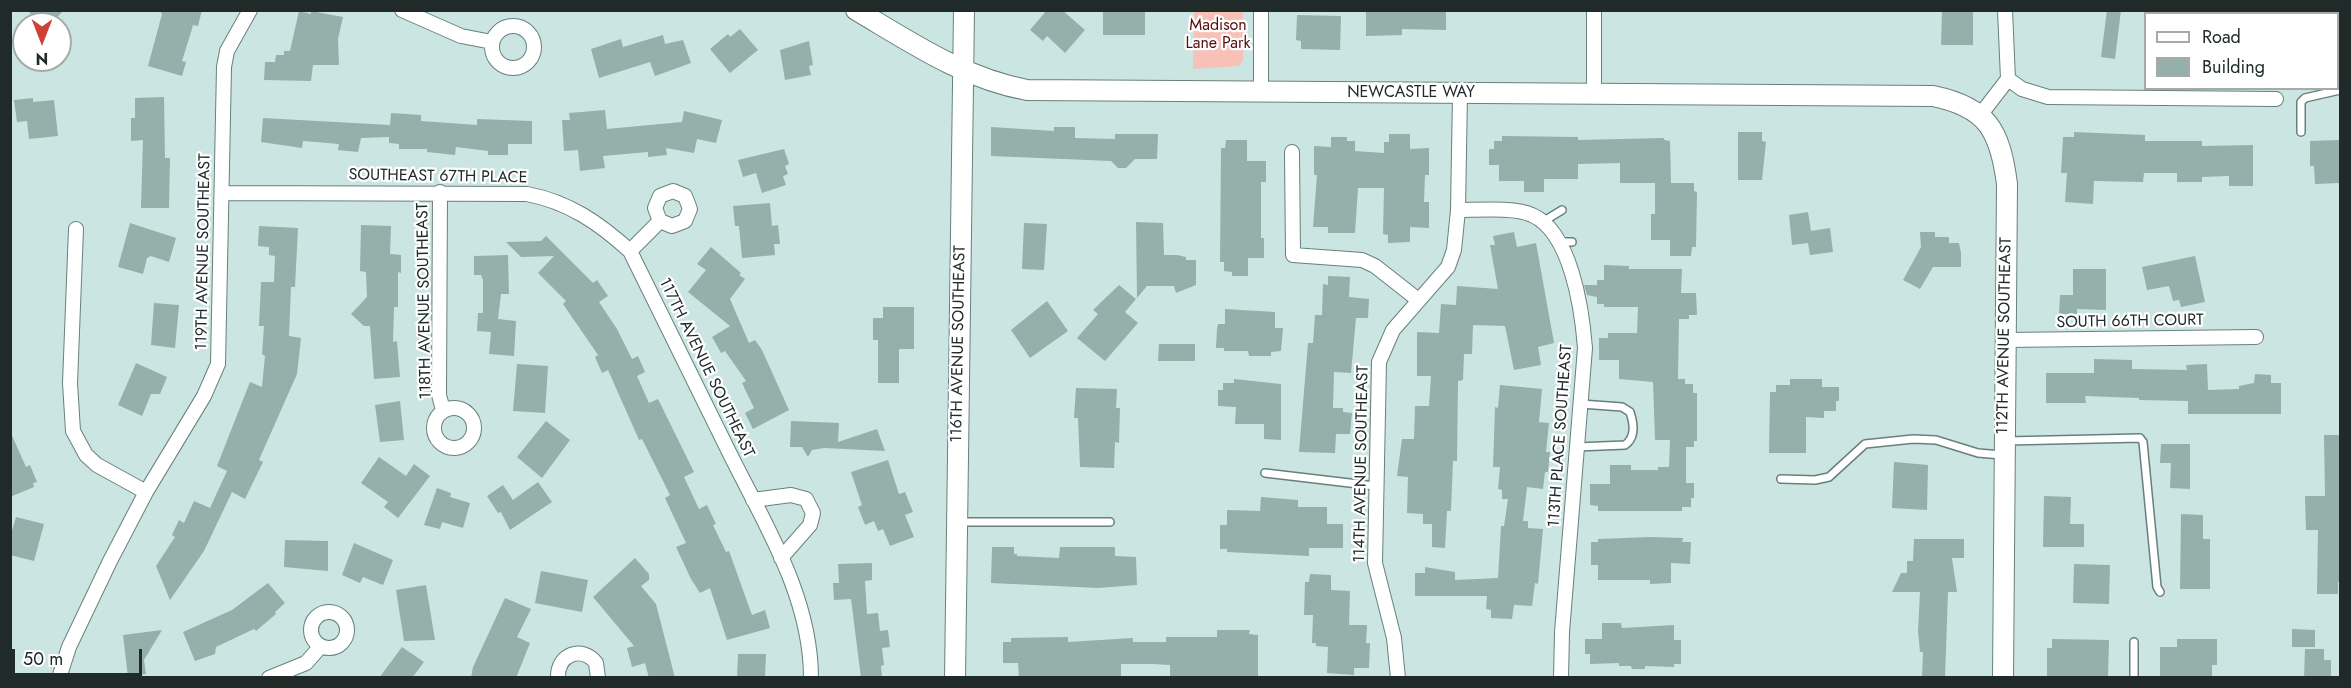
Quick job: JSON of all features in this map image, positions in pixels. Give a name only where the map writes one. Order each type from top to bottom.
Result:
[{"type":"main road","name":"NEWCASTLE WAY","points":[[856,10],[963,72],[987,81],[1027,90],[1933,96],[1955,100],[1981,114]]},
{"type":"main road","name":"116TH AVENUE SOUTHEAST","points":[[955,678],[964,10]]},
{"type":"main road","name":"112TH AVENUE SOUTHEAST","points":[[1981,114],[1999,144],[2007,184],[2002,678]]},
{"type":"street","name":"119TH AVENUE SOUTHEAST","points":[[59,678],[73,638],[146,492],[204,396],[218,364],[224,67],[227,51],[250,10]]},
{"type":"street","points":[[402,10],[461,36],[492,42]]},
{"type":"street","points":[[1261,10],[1261,92]]},
{"type":"street","points":[[1594,10],[1594,93]]},
{"type":"street","points":[[1981,114],[2008,79],[2005,10]]},
{"type":"street","points":[[518,26],[530,34],[539,47],[528,62],[515,68],[508,68],[495,59],[492,42],[504,27],[518,26]]},
{"type":"street","points":[[2008,79],[2034,94],[2059,98],[2276,99]]},
{"type":"street","name":"114TH AVENUE SOUTHEAST","points":[[1398,678],[1394,639],[1375,563],[1378,362],[1393,330],[1417,299],[1448,267],[1454,250],[1458,210],[1460,93]]},
{"type":"street","points":[[1292,152],[1293,255],[1362,260],[1375,266],[1417,299]]},
{"type":"street","name":"118TH AVENUE SOUTHEAST","points":[[440,192],[439,395],[443,410]]},
{"type":"street","name":"SOUTHEAST 67TH PLACE","points":[[222,193],[527,194],[547,198],[576,209],[603,227],[630,251]]},
{"type":"street","points":[[1458,210],[1521,212],[1544,221]]},
{"type":"street","points":[[630,251],[660,221]]},
{"type":"street","name":"113TH PLACE SOUTHEAST","points":[[1544,221],[1566,242],[1566,255],[1584,329],[1586,348],[1561,678]]},
{"type":"street","points":[[76,229],[70,383],[70,419],[73,431],[86,455],[97,465],[146,492]]},
{"type":"street","name":"117TH AVENUE SOUTHEAST","points":[[630,251],[781,558],[804,616],[809,639],[811,678]]},
{"type":"street","name":"SOUTH 66TH COURT","points":[[2005,340],[2256,337]]},
{"type":"street","points":[[753,500],[791,495],[806,499],[813,513],[810,525],[781,558]]},
{"type":"street","points":[[269,678],[306,663],[321,646]]},
{"type":"street","points":[[558,678],[560,662],[565,657],[578,653],[586,654],[596,663],[598,678]]},
{"type":"lane","points":[[2301,132],[2301,102],[2304,98],[2340,90]]},
{"type":"lane","points":[[1544,221],[1562,210]]},
{"type":"lane","points":[[1577,447],[1625,445],[1631,441],[1633,434],[1630,412],[1622,407],[1581,404]]},
{"type":"lane","points":[[1781,479],[1815,480],[1829,477],[1865,444],[1913,439],[1936,440],[1978,453],[2004,448],[2140,438],[2143,442],[2160,592]]},
{"type":"lane","points":[[1265,473],[1375,486]]},
{"type":"lane","points":[[957,522],[1110,522]]},
{"type":"lane","points":[[2134,642],[2134,678]]},
{"type":"green space","name":"Madison Lane Park","points":[[1194,11],[1243,11],[1243,60],[1239,66],[1193,69]]},
{"type":"building","points":[[27,10],[64,10],[62,12],[29,12]]},
{"type":"building","points":[[159,10],[202,10],[198,26],[193,25],[182,61],[186,62],[182,76],[148,66],[162,14]]},
{"type":"building","points":[[1047,10],[1062,10],[1085,30],[1065,53],[1047,36],[1043,41],[1030,30]]},
{"type":"building","points":[[1103,10],[1145,10],[1145,35],[1103,35]]},
{"type":"building","points":[[1366,10],[1446,10],[1446,30],[1402,29],[1402,35],[1366,36]]},
{"type":"building","points":[[1942,10],[1973,10],[1973,45],[1941,45]]},
{"type":"building","points":[[2107,10],[2121,10],[2115,59],[2101,57]]},
{"type":"building","points":[[299,11],[343,17],[338,39],[339,65],[313,65],[311,81],[264,80],[265,62],[275,62],[276,55],[284,55],[284,51],[290,51]]},
{"type":"building","points":[[1297,15],[1341,16],[1340,50],[1301,49],[1301,41],[1296,40]]},
{"type":"building","points":[[740,29],[758,50],[730,73],[710,49],[728,34],[730,37]]},
{"type":"building","points":[[663,35],[665,44],[683,40],[691,63],[655,76],[650,62],[599,78],[591,49],[621,39],[623,47]]},
{"type":"building","points":[[809,41],[813,65],[809,66],[811,75],[785,80],[780,50]]},
{"type":"building","points":[[164,97],[165,158],[170,158],[169,208],[141,208],[143,140],[131,141],[131,118],[135,118],[135,98]]},
{"type":"building","points":[[33,98],[33,102],[54,100],[58,136],[29,139],[27,121],[17,122],[14,100]]},
{"type":"building","points":[[605,110],[607,129],[682,122],[684,111],[722,120],[716,143],[697,139],[694,153],[666,148],[667,155],[648,157],[648,152],[603,156],[605,168],[580,171],[578,150],[564,151],[562,120],[570,120],[569,113]]},
{"type":"building","points":[[391,113],[421,115],[421,121],[477,125],[477,119],[532,121],[532,144],[508,144],[508,155],[488,155],[488,151],[456,147],[455,155],[427,152],[427,149],[399,149],[399,144],[389,143],[389,137],[361,138],[358,152],[338,150],[339,144],[303,141],[302,148],[261,142],[263,118],[390,125]]},
{"type":"building","points":[[991,127],[1054,131],[1054,127],[1075,127],[1075,138],[1115,139],[1115,134],[1158,134],[1157,159],[1135,159],[1126,168],[1118,168],[1111,161],[991,156]]},
{"type":"building","points":[[1738,132],[1762,132],[1762,141],[1766,142],[1762,180],[1738,180]]},
{"type":"building","points":[[2074,132],[2145,135],[2145,141],[2202,141],[2202,146],[2253,145],[2253,186],[2229,186],[2229,176],[2202,177],[2202,182],[2177,182],[2177,173],[2144,173],[2143,182],[2094,181],[2093,204],[2065,202],[2067,173],[2061,173],[2063,137],[2074,137]]},
{"type":"building","points":[[1389,134],[1410,134],[1410,149],[1429,148],[1429,175],[1425,175],[1424,202],[1429,202],[1429,228],[1410,227],[1410,242],[1388,243],[1388,235],[1383,234],[1384,188],[1358,188],[1355,233],[1328,233],[1328,227],[1313,227],[1317,175],[1314,175],[1314,146],[1331,147],[1331,137],[1347,137],[1347,141],[1355,141],[1355,151],[1384,153],[1384,142],[1389,142]]},
{"type":"building","points":[[1502,136],[1578,137],[1578,140],[1664,138],[1670,141],[1671,183],[1694,183],[1694,191],[1697,192],[1696,247],[1692,247],[1691,256],[1670,256],[1670,240],[1651,240],[1651,214],[1655,214],[1655,183],[1620,183],[1620,163],[1578,164],[1578,179],[1544,179],[1544,192],[1524,192],[1524,181],[1499,181],[1499,165],[1489,165],[1489,149],[1494,149],[1494,141],[1502,141]]},
{"type":"building","points":[[1226,140],[1247,140],[1247,161],[1266,161],[1266,182],[1261,182],[1261,238],[1264,238],[1264,258],[1248,258],[1248,276],[1232,276],[1232,272],[1224,271],[1224,262],[1220,262],[1221,148],[1225,148]]},
{"type":"building","points":[[2340,140],[2340,183],[2315,184],[2314,166],[2310,166],[2310,141]]},
{"type":"building","points":[[784,149],[789,164],[785,166],[788,174],[783,176],[786,185],[762,193],[756,173],[743,177],[738,160]]},
{"type":"building","points":[[770,203],[772,226],[778,225],[780,244],[774,244],[775,255],[742,258],[739,226],[735,226],[733,206]]},
{"type":"building","points":[[1808,212],[1811,231],[1830,228],[1833,252],[1810,255],[1808,243],[1792,245],[1789,215]]},
{"type":"building","points":[[1136,222],[1163,223],[1164,255],[1177,255],[1186,257],[1186,260],[1196,260],[1196,285],[1176,293],[1174,286],[1147,286],[1137,298]]},
{"type":"building","points":[[130,223],[176,238],[169,262],[151,256],[147,258],[143,274],[118,267]]},
{"type":"building","points":[[1024,223],[1047,224],[1044,270],[1022,269]]},
{"type":"building","points":[[361,225],[391,226],[390,254],[401,255],[401,273],[398,272],[398,307],[394,307],[393,342],[397,341],[400,377],[374,379],[370,326],[364,326],[351,314],[367,297],[366,272],[360,271]]},
{"type":"building","points":[[259,226],[298,228],[295,287],[291,287],[289,336],[301,338],[297,374],[259,460],[263,462],[245,499],[232,492],[204,551],[170,600],[156,566],[175,537],[172,535],[179,520],[184,523],[194,501],[210,508],[227,471],[217,466],[250,382],[262,387],[265,356],[262,354],[264,326],[259,326],[261,282],[274,282],[275,256],[269,255],[269,247],[258,246]]},
{"type":"building","points":[[1514,232],[1517,247],[1536,243],[1554,343],[1538,347],[1541,365],[1514,370],[1505,326],[1473,325],[1472,354],[1464,354],[1463,380],[1458,381],[1457,461],[1453,461],[1451,511],[1447,511],[1445,548],[1432,547],[1432,524],[1423,524],[1423,514],[1407,513],[1408,477],[1397,476],[1402,439],[1414,439],[1415,406],[1429,406],[1431,376],[1417,376],[1417,332],[1439,333],[1441,304],[1456,305],[1457,286],[1498,289],[1490,245],[1495,245],[1493,236]]},
{"type":"building","points":[[1920,232],[1935,232],[1935,237],[1949,237],[1949,243],[1959,243],[1961,267],[1933,267],[1920,289],[1903,280],[1921,247]]},
{"type":"building","points":[[546,236],[593,283],[597,280],[608,296],[599,302],[617,329],[632,359],[638,356],[645,372],[637,376],[649,403],[658,399],[694,472],[684,477],[699,509],[707,505],[716,524],[713,525],[726,552],[729,551],[752,615],[765,610],[770,628],[727,640],[710,588],[700,593],[691,579],[676,547],[686,543],[665,498],[670,495],[642,439],[639,440],[608,370],[602,373],[595,357],[598,355],[563,304],[566,301],[538,273],[554,256],[521,257],[506,242],[541,241]]},
{"type":"building","points":[[711,247],[745,279],[730,299],[749,343],[755,340],[762,350],[789,410],[753,429],[745,413],[754,408],[742,383],[746,381],[725,351],[721,353],[712,337],[730,326],[688,292],[706,270],[697,264]]},
{"type":"building","points":[[508,255],[509,294],[501,294],[498,319],[516,321],[514,356],[489,354],[491,332],[477,331],[478,313],[483,313],[483,280],[481,275],[474,275],[474,256]]},
{"type":"building","points":[[2195,256],[2205,302],[2181,307],[2179,300],[2173,301],[2169,286],[2147,290],[2142,267]]},
{"type":"building","points":[[1604,265],[1629,266],[1629,269],[1682,269],[1681,293],[1696,293],[1697,315],[1689,315],[1689,319],[1679,319],[1678,379],[1685,379],[1685,384],[1693,384],[1693,393],[1697,393],[1697,441],[1694,441],[1694,447],[1686,447],[1686,483],[1694,483],[1694,498],[1691,498],[1691,507],[1682,507],[1682,511],[1598,511],[1598,506],[1590,505],[1590,484],[1610,484],[1610,465],[1631,465],[1631,470],[1658,470],[1658,467],[1669,467],[1670,440],[1655,440],[1653,382],[1619,379],[1619,360],[1599,360],[1599,338],[1608,338],[1608,333],[1637,333],[1638,307],[1604,307],[1604,304],[1597,304],[1597,297],[1587,295],[1584,285],[1597,285],[1597,280],[1604,280]]},
{"type":"building","points":[[2073,269],[2106,269],[2106,310],[2077,309],[2077,314],[2059,314],[2060,295],[2073,295]]},
{"type":"building","points":[[1328,276],[1350,277],[1349,297],[1369,299],[1368,318],[1356,318],[1351,373],[1334,372],[1333,408],[1343,408],[1343,412],[1352,413],[1350,434],[1336,434],[1335,453],[1299,452],[1308,343],[1313,343],[1315,315],[1322,315],[1323,284],[1328,285]]},
{"type":"building","points":[[1119,285],[1136,299],[1125,312],[1138,323],[1105,361],[1077,338],[1098,314],[1093,310]]},
{"type":"building","points":[[1047,301],[1068,331],[1030,358],[1011,330]]},
{"type":"building","points":[[154,303],[179,305],[175,348],[151,345]]},
{"type":"building","points":[[883,307],[914,307],[914,349],[899,349],[899,383],[878,383],[878,340],[873,340],[873,318],[883,318]]},
{"type":"building","points":[[1225,309],[1275,312],[1275,328],[1283,328],[1281,351],[1271,352],[1271,356],[1249,356],[1248,351],[1224,351],[1224,348],[1216,348],[1218,324],[1225,324]]},
{"type":"building","points":[[1159,344],[1195,344],[1195,361],[1158,361]]},
{"type":"building","points":[[2094,359],[2132,360],[2132,369],[2187,370],[2186,365],[2207,364],[2208,390],[2239,389],[2239,386],[2254,383],[2255,374],[2271,375],[2271,383],[2281,383],[2281,414],[2188,414],[2188,401],[2139,400],[2139,398],[2085,396],[2086,403],[2046,403],[2046,373],[2094,373]]},
{"type":"building","points":[[136,363],[167,377],[160,394],[151,394],[142,416],[118,405]]},
{"type":"building","points":[[517,364],[548,366],[545,413],[513,411]]},
{"type":"building","points":[[1234,379],[1281,384],[1281,440],[1264,439],[1264,424],[1235,424],[1236,407],[1218,406],[1218,390],[1223,390],[1223,383],[1234,383]]},
{"type":"building","points":[[1790,379],[1822,379],[1822,387],[1839,387],[1839,401],[1836,401],[1836,411],[1824,411],[1824,418],[1806,417],[1806,453],[1769,453],[1770,392],[1776,392],[1776,385],[1790,385]]},
{"type":"building","points":[[1500,385],[1542,389],[1539,422],[1549,423],[1546,452],[1550,452],[1548,472],[1545,472],[1543,489],[1527,487],[1523,521],[1528,521],[1528,528],[1543,529],[1538,584],[1535,583],[1532,606],[1514,605],[1512,619],[1491,618],[1491,610],[1486,609],[1487,596],[1415,596],[1415,573],[1425,573],[1425,567],[1455,572],[1455,580],[1498,578],[1501,526],[1504,526],[1508,499],[1502,499],[1502,490],[1498,489],[1500,467],[1493,467],[1495,407],[1498,408]]},
{"type":"building","points":[[1076,388],[1117,389],[1116,408],[1120,408],[1119,443],[1115,442],[1114,468],[1080,467],[1078,418],[1074,418]]},
{"type":"building","points":[[400,401],[404,440],[380,442],[375,405]]},
{"type":"building","points":[[546,421],[570,440],[542,478],[517,457]]},
{"type":"building","points":[[791,421],[839,423],[838,442],[877,429],[885,451],[824,448],[812,450],[808,457],[802,447],[790,447]]},
{"type":"building","points":[[10,431],[26,467],[30,465],[37,482],[33,483],[34,487],[10,497]]},
{"type":"building","points":[[2324,435],[2340,435],[2340,582],[2338,582],[2338,594],[2317,594],[2318,530],[2306,530],[2305,496],[2325,496]]},
{"type":"building","points":[[2161,444],[2190,444],[2190,489],[2170,488],[2171,463],[2160,463]]},
{"type":"building","points":[[379,457],[406,476],[414,464],[430,476],[398,518],[384,507],[388,502],[361,483]]},
{"type":"building","points":[[888,460],[899,494],[905,492],[913,512],[905,515],[914,537],[890,546],[883,529],[878,531],[874,521],[865,525],[858,507],[862,505],[851,472]]},
{"type":"building","points":[[1894,462],[1928,465],[1927,510],[1892,508]]},
{"type":"building","points":[[538,482],[552,502],[510,530],[501,512],[498,513],[487,496],[503,485],[513,500]]},
{"type":"building","points":[[437,488],[451,493],[450,497],[470,503],[463,528],[442,522],[440,529],[424,525]]},
{"type":"building","points":[[2044,496],[2071,497],[2070,524],[2084,524],[2084,547],[2043,547]]},
{"type":"building","points":[[1261,497],[1298,500],[1298,507],[1327,507],[1327,524],[1343,524],[1343,548],[1309,548],[1309,556],[1227,552],[1227,549],[1220,549],[1220,525],[1227,525],[1227,510],[1260,511]]},
{"type":"building","points":[[2181,514],[2203,515],[2203,539],[2210,539],[2210,589],[2180,589]]},
{"type":"building","points":[[16,517],[44,524],[34,561],[10,555],[10,537]]},
{"type":"building","points":[[1683,538],[1682,542],[1691,542],[1690,564],[1671,563],[1671,583],[1650,584],[1650,580],[1598,580],[1598,565],[1591,565],[1591,542],[1598,542],[1598,539]]},
{"type":"building","points":[[1914,539],[1964,539],[1964,558],[1952,558],[1957,592],[1948,592],[1945,678],[1922,678],[1923,652],[1920,652],[1918,631],[1920,592],[1892,592],[1901,573],[1907,573],[1907,561],[1913,561]]},
{"type":"building","points":[[285,540],[328,541],[328,571],[284,567]]},
{"type":"building","points":[[354,543],[393,560],[383,585],[363,577],[360,583],[342,575]]},
{"type":"building","points":[[992,547],[1014,547],[1014,554],[1017,556],[1059,558],[1060,547],[1115,547],[1115,556],[1136,557],[1137,585],[1098,588],[991,583]]},
{"type":"building","points":[[635,558],[649,574],[649,580],[641,586],[656,604],[675,678],[649,678],[645,663],[632,667],[627,648],[634,646],[593,597]]},
{"type":"building","points":[[872,563],[872,580],[865,581],[867,614],[878,613],[880,631],[888,630],[890,647],[882,648],[884,665],[881,666],[882,678],[861,678],[851,599],[834,600],[833,583],[839,583],[838,564]]},
{"type":"building","points":[[2074,564],[2110,565],[2109,604],[2073,603]]},
{"type":"building","points":[[541,571],[588,580],[582,612],[535,603]]},
{"type":"building","points":[[1310,574],[1331,575],[1331,590],[1350,591],[1349,625],[1367,625],[1366,643],[1370,643],[1369,668],[1354,668],[1354,675],[1327,673],[1328,647],[1316,646],[1316,643],[1312,643],[1313,615],[1304,615],[1305,582],[1309,582]]},
{"type":"building","points":[[268,583],[285,603],[275,612],[276,614],[256,631],[254,629],[216,647],[215,654],[195,661],[183,632],[232,610]]},
{"type":"building","points":[[426,585],[435,640],[404,641],[396,590]]},
{"type":"building","points":[[505,598],[531,609],[517,637],[530,643],[516,678],[471,678],[473,667]]},
{"type":"building","points":[[1602,623],[1621,623],[1622,628],[1674,625],[1674,640],[1681,640],[1681,664],[1674,664],[1674,667],[1645,666],[1645,669],[1632,669],[1631,666],[1619,666],[1619,663],[1590,664],[1590,654],[1585,654],[1585,639],[1602,639]]},
{"type":"building","points":[[2292,629],[2315,630],[2315,647],[2292,647]]},
{"type":"building","points":[[162,630],[144,660],[146,674],[128,677],[123,635]]},
{"type":"building","points":[[1217,630],[1250,630],[1249,634],[1258,635],[1258,676],[1170,678],[1170,665],[1121,664],[1121,678],[1019,678],[1018,663],[1003,663],[1003,642],[1011,642],[1011,638],[1068,637],[1068,642],[1133,638],[1133,642],[1166,642],[1166,637],[1217,637]]},
{"type":"building","points":[[2052,639],[2109,640],[2108,678],[2047,678],[2047,648],[2052,648]]},
{"type":"building","points":[[2177,639],[2217,639],[2217,665],[2212,665],[2212,678],[2160,678],[2160,647],[2177,647]]},
{"type":"building","points":[[402,647],[424,662],[412,678],[379,678]]},
{"type":"building","points":[[2305,649],[2324,649],[2324,660],[2331,660],[2331,678],[2304,678]]},
{"type":"building","points":[[738,654],[766,654],[765,678],[737,678]]}]
